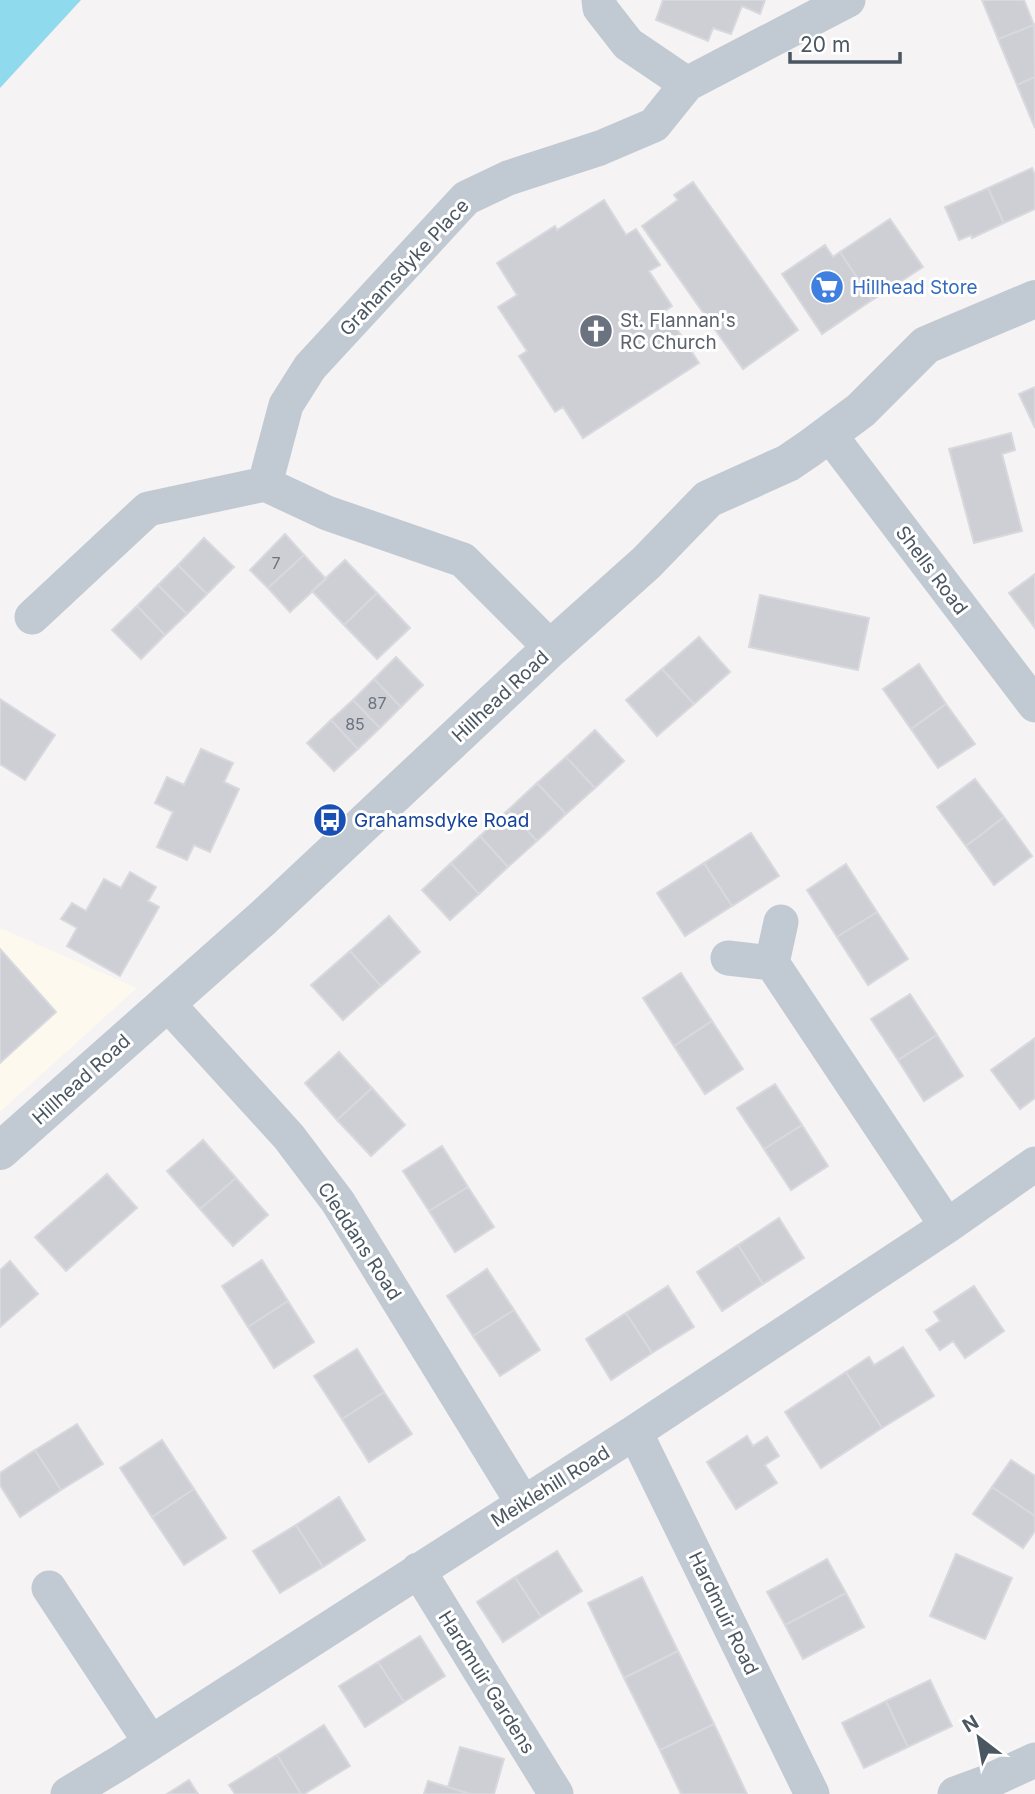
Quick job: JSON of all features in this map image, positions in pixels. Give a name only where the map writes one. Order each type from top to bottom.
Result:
[{"type":"street","points":[[599,0],[600,8],[628,44],[687,84]]},
{"type":"street","name":"Grahamsdyke Place","points":[[265,484],[285,405],[310,367],[466,198],[508,178],[600,148],[654,125],[687,84],[848,0]]},
{"type":"street","name":"Hillhead Road","points":[[0,1151],[262,918],[646,563],[708,499],[788,463],[861,410],[926,345],[1035,299]]},
{"type":"street","name":"Shells Road","points":[[829,434],[1035,705]]},
{"type":"street","points":[[32,617],[148,509],[265,484],[327,513],[463,560],[551,648]]},
{"type":"street","points":[[781,922],[772,963],[947,1226]]},
{"type":"street","points":[[728,958],[772,963]]},
{"type":"street","name":"Cleddans Road","points":[[166,1002],[289,1137],[338,1202],[523,1503]]},
{"type":"street","name":"Meiklehill Road","points":[[68,1794],[635,1432],[947,1226],[1035,1164]]},
{"type":"street","name":"Hardmuir Road","points":[[635,1432],[812,1794]]},
{"type":"street","name":"Hardmuir Gardens","points":[[418,1570],[556,1794]]},
{"type":"street","points":[[49,1588],[151,1743]]},
{"type":"street","points":[[955,1794],[1035,1760]]},
{"type":"shaded area","points":[[0,928],[137,988],[0,1112]]},
{"type":"water","points":[[0,0],[81,0],[0,88]]},
{"type":"building","points":[[663,0],[765,0],[760,14],[742,6],[731,34],[713,28],[708,41],[656,20]]},
{"type":"building","points":[[982,0],[1024,0],[1034,25],[998,39]]},
{"type":"building","points":[[1034,25],[1035,77],[1017,85],[998,39]]},
{"type":"building","points":[[1035,77],[1035,128],[1017,85]]},
{"type":"building","points":[[1032,168],[1035,175],[1035,209],[1004,223],[988,188]]},
{"type":"building","points":[[693,182],[798,330],[743,369],[642,226],[678,200],[674,195]]},
{"type":"building","points":[[988,188],[1004,223],[972,238],[971,235],[959,240],[945,207]]},
{"type":"building","name":"St. Flannan's RC Church","points":[[604,200],[626,235],[636,229],[660,265],[649,271],[672,306],[665,311],[699,363],[583,438],[563,407],[555,412],[519,356],[527,351],[498,307],[517,295],[497,263],[555,226],[557,230]]},
{"type":"building","points":[[890,219],[923,267],[872,300],[840,252]]},
{"type":"building","name":"Hillhead Store","points":[[825,245],[833,257],[840,252],[872,300],[822,334],[782,274]]},
{"type":"building","points":[[1035,387],[1035,428],[1019,394]]},
{"type":"building","points":[[1011,433],[1015,450],[1002,454],[1022,531],[974,543],[949,449]]},
{"type":"building","points":[[285,534],[304,555],[268,588],[250,570]]},
{"type":"building","points":[[204,538],[234,567],[207,594],[178,565]]},
{"type":"building","points":[[304,555],[326,579],[290,612],[268,588]]},
{"type":"building","points":[[345,560],[377,593],[344,625],[312,591]]},
{"type":"building","points":[[178,565],[207,594],[187,614],[158,585]]},
{"type":"building","points":[[1035,574],[1035,628],[1009,593]]},
{"type":"building","points":[[158,585],[187,614],[165,635],[137,606]]},
{"type":"building","points":[[377,593],[410,628],[377,659],[344,625]]},
{"type":"building","points":[[760,595],[869,618],[858,670],[749,647]]},
{"type":"building","points":[[137,606],[165,635],[141,659],[112,630]]},
{"type":"building","points":[[699,637],[730,672],[694,704],[662,669]]},
{"type":"building","points":[[396,657],[423,685],[401,707],[374,679]]},
{"type":"building","points":[[919,664],[946,704],[911,729],[883,689]]},
{"type":"building","points":[[662,669],[694,704],[657,736],[626,700]]},
{"type":"building","points":[[374,679],[401,707],[380,728],[353,700]]},
{"type":"building","points":[[0,699],[55,735],[25,780],[0,764]]},
{"type":"building","points":[[353,700],[380,728],[358,749],[331,720]]},
{"type":"building","points":[[946,704],[975,744],[938,768],[911,729]]},
{"type":"building","points":[[331,720],[358,749],[334,771],[307,743]]},
{"type":"building","points":[[595,730],[624,761],[595,788],[566,757]]},
{"type":"building","points":[[201,749],[233,763],[224,782],[239,789],[210,852],[194,845],[187,860],[157,847],[173,812],[155,803],[167,777],[184,785]]},
{"type":"building","points":[[566,757],[595,788],[566,814],[537,783]]},
{"type":"building","points":[[975,779],[1004,817],[966,846],[937,807]]},
{"type":"building","points":[[537,783],[566,814],[537,841],[508,810]]},
{"type":"building","points":[[508,810],[537,841],[508,867],[480,836]]},
{"type":"building","points":[[1004,817],[1032,856],[994,885],[966,846]]},
{"type":"building","points":[[751,833],[779,876],[732,906],[704,863]]},
{"type":"building","points":[[480,836],[508,867],[479,894],[451,863]]},
{"type":"building","points":[[451,863],[479,894],[450,920],[422,890]]},
{"type":"building","points":[[704,863],[732,906],[685,936],[657,893]]},
{"type":"building","points":[[846,864],[877,912],[837,937],[807,890]]},
{"type":"building","points":[[130,872],[156,887],[148,901],[159,907],[120,976],[67,946],[77,928],[61,919],[72,903],[86,911],[104,879],[121,888]]},
{"type":"building","points":[[877,912],[908,959],[868,985],[837,937]]},
{"type":"building","points":[[389,916],[420,952],[381,986],[350,951]]},
{"type":"building","points":[[0,949],[56,1012],[0,1063]]},
{"type":"building","points":[[350,951],[381,986],[343,1020],[311,985]]},
{"type":"building","points":[[681,973],[712,1021],[674,1046],[643,998]]},
{"type":"building","points":[[910,994],[937,1035],[898,1060],[871,1019]]},
{"type":"building","points":[[712,1021],[743,1069],[705,1094],[674,1046]]},
{"type":"building","points":[[937,1035],[963,1076],[924,1101],[898,1060]]},
{"type":"building","points":[[1035,1038],[1035,1098],[1020,1109],[991,1070]]},
{"type":"building","points":[[339,1052],[372,1088],[337,1120],[305,1083]]},
{"type":"building","points":[[775,1084],[802,1125],[764,1149],[737,1108]]},
{"type":"building","points":[[372,1088],[405,1125],[371,1156],[337,1120]]},
{"type":"building","points":[[802,1125],[828,1166],[791,1190],[764,1149]]},
{"type":"building","points":[[203,1140],[236,1178],[200,1209],[167,1171]]},
{"type":"building","points":[[442,1146],[468,1187],[429,1211],[403,1171]]},
{"type":"building","points":[[107,1174],[137,1208],[66,1271],[35,1237]]},
{"type":"building","points":[[236,1178],[268,1215],[233,1246],[200,1209]]},
{"type":"building","points":[[468,1187],[494,1227],[455,1252],[429,1211]]},
{"type":"building","points":[[779,1218],[804,1258],[763,1284],[738,1245]]},
{"type":"building","points":[[738,1245],[763,1284],[722,1311],[697,1272]]},
{"type":"building","points":[[262,1260],[288,1301],[248,1327],[222,1286]]},
{"type":"building","points":[[10,1261],[38,1294],[0,1327],[0,1270]]},
{"type":"building","points":[[487,1269],[514,1310],[473,1336],[447,1296]]},
{"type":"building","points":[[668,1286],[694,1327],[652,1353],[626,1313]]},
{"type":"building","points":[[974,1286],[1004,1331],[965,1358],[953,1341],[940,1350],[926,1330],[940,1321],[934,1312]]},
{"type":"building","points":[[288,1301],[314,1342],[274,1368],[248,1327]]},
{"type":"building","points":[[514,1310],[540,1350],[500,1376],[473,1336]]},
{"type":"building","points":[[626,1313],[652,1353],[611,1380],[586,1339]]},
{"type":"building","points":[[903,1347],[934,1396],[882,1428],[846,1372],[869,1357],[874,1365]]},
{"type":"building","points":[[357,1349],[384,1392],[342,1419],[314,1376]]},
{"type":"building","points":[[846,1372],[882,1428],[821,1468],[785,1412]]},
{"type":"building","points":[[384,1392],[412,1434],[369,1462],[342,1419]]},
{"type":"building","points":[[77,1424],[103,1464],[61,1490],[35,1450]]},
{"type":"building","points":[[747,1436],[753,1446],[767,1437],[779,1456],[765,1465],[777,1483],[736,1509],[707,1462]]},
{"type":"building","points":[[162,1440],[194,1489],[152,1517],[120,1468]]},
{"type":"building","points":[[35,1450],[61,1490],[20,1517],[0,1485],[0,1473]]},
{"type":"building","points":[[1011,1460],[1035,1476],[1035,1516],[992,1487]]},
{"type":"building","points":[[992,1487],[1035,1516],[1035,1531],[1023,1548],[973,1514]]},
{"type":"building","points":[[194,1489],[226,1538],[184,1565],[152,1517]]},
{"type":"building","points":[[339,1497],[365,1540],[323,1567],[296,1525]]},
{"type":"building","points":[[296,1525],[323,1567],[280,1593],[253,1551]]},
{"type":"building","points":[[557,1551],[582,1591],[541,1617],[515,1577]]},
{"type":"building","points":[[956,1554],[1012,1578],[985,1639],[930,1616]]},
{"type":"building","points":[[827,1559],[846,1593],[785,1625],[767,1592]]},
{"type":"building","points":[[515,1577],[541,1617],[503,1642],[477,1602]]},
{"type":"building","points":[[642,1577],[678,1651],[624,1678],[588,1603]]},
{"type":"building","points":[[846,1593],[864,1627],[803,1659],[785,1625]]},
{"type":"building","points":[[420,1636],[445,1676],[404,1702],[378,1662]]},
{"type":"building","points":[[678,1651],[714,1724],[660,1750],[624,1678]]},
{"type":"building","points":[[378,1662],[404,1702],[365,1727],[339,1686]]},
{"type":"building","points":[[930,1680],[952,1726],[908,1747],[886,1701]]},
{"type":"building","points":[[886,1701],[908,1747],[864,1768],[842,1723]]},
{"type":"building","points":[[714,1724],[747,1794],[681,1794],[660,1750]]},
{"type":"building","points":[[324,1725],[350,1766],[301,1794],[277,1755]]},
{"type":"building","points":[[460,1747],[504,1759],[494,1794],[470,1794],[448,1787]]},
{"type":"building","points":[[277,1755],[301,1794],[235,1794],[229,1785]]},
{"type":"building","points":[[189,1780],[198,1794],[167,1794]]},
{"type":"building","points":[[428,1781],[448,1787],[470,1794],[424,1794]]},
{"type":"place","name":"Hillhead Store","points":[[827,287]]},
{"type":"place","name":"St. Flannan's RC Church","points":[[596,331]]},
{"type":"place","name":"Grahamsdyke Road","points":[[330,820]]}]
